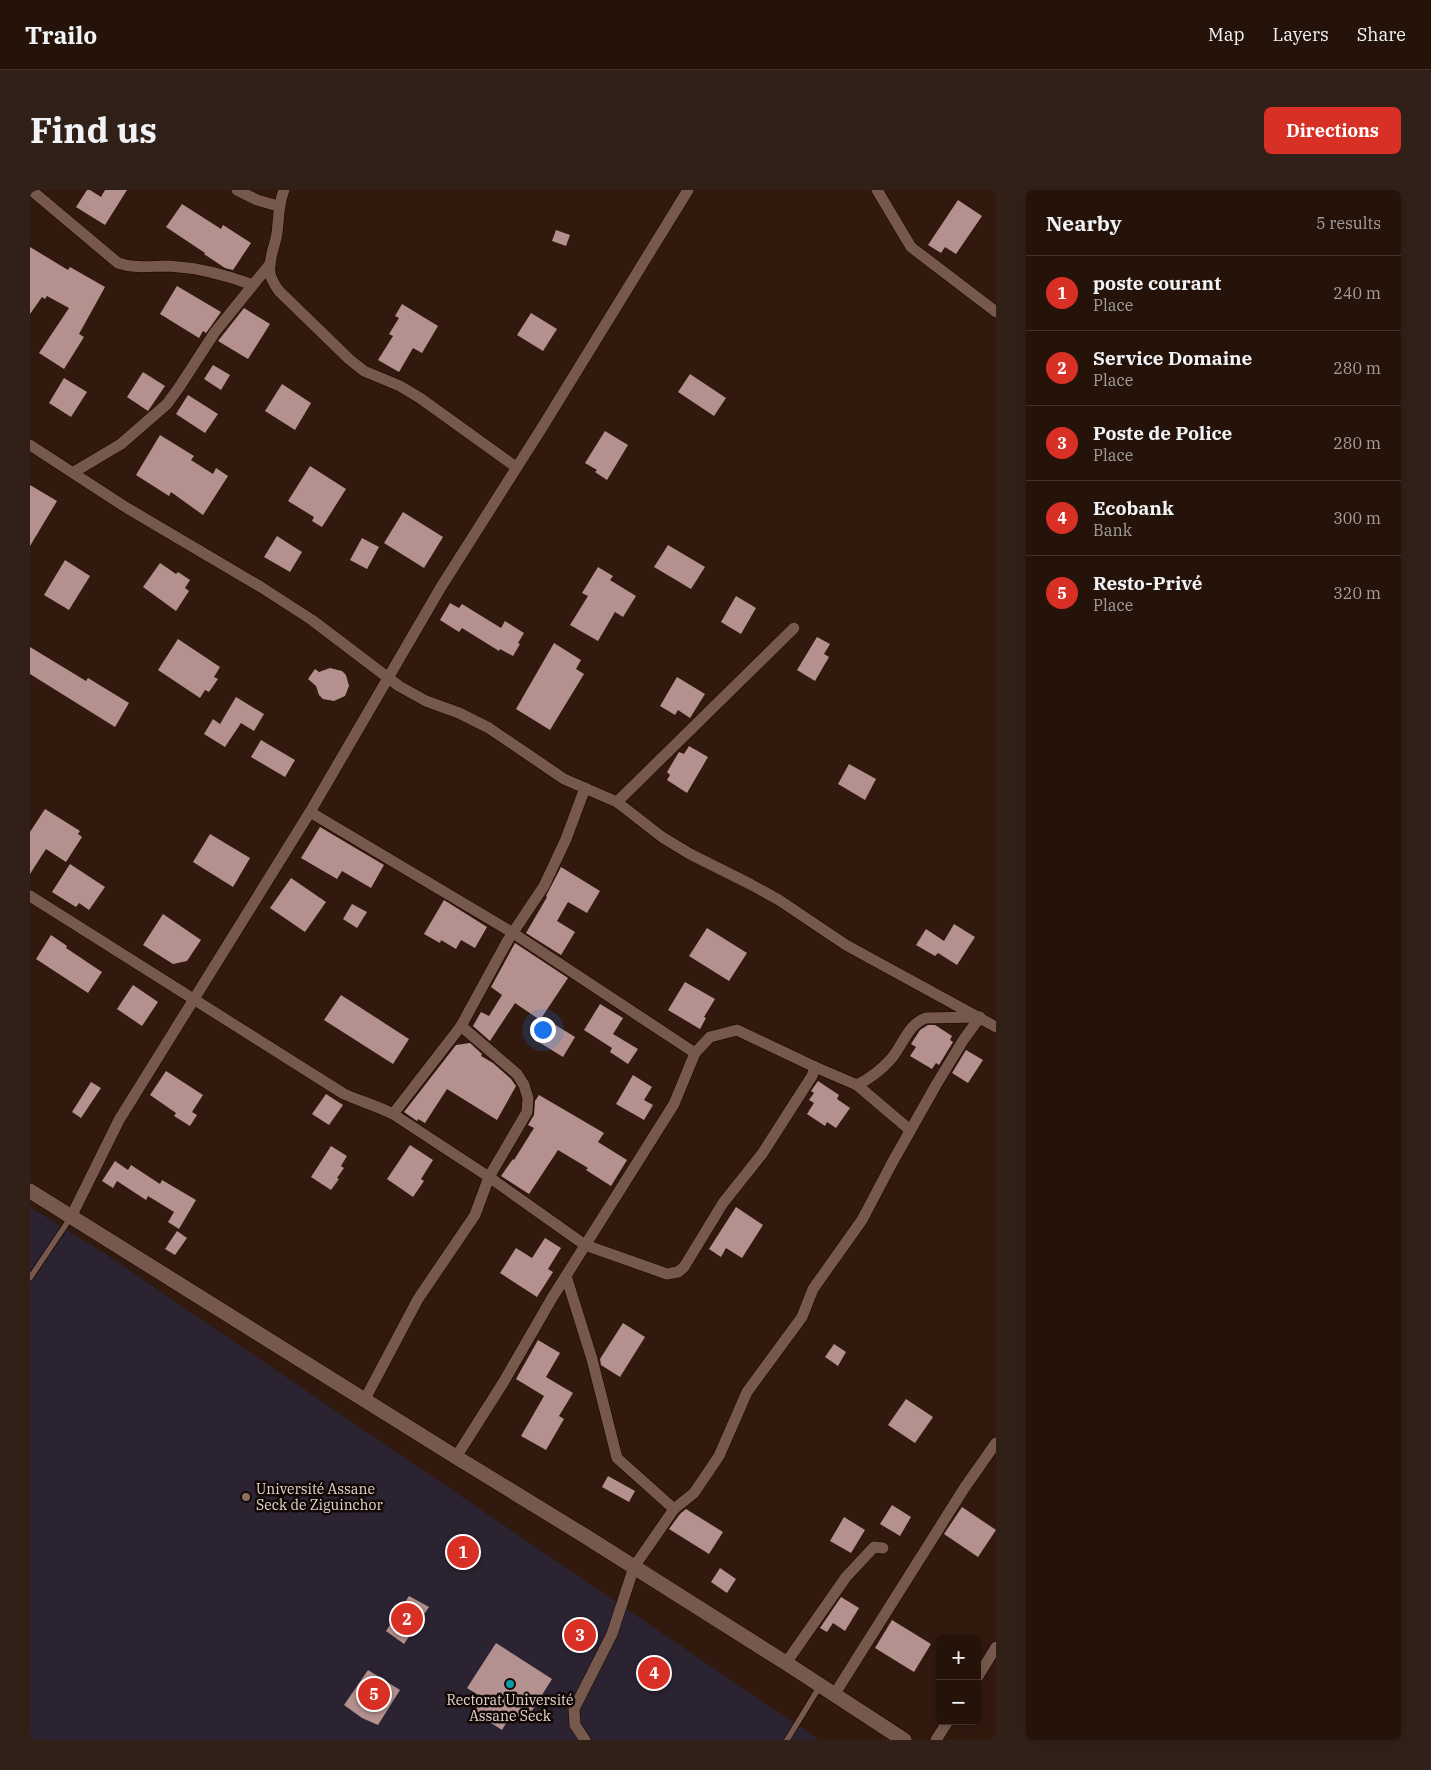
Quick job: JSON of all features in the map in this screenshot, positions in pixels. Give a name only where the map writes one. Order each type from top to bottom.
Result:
[{"type":"street","points":[[31,190],[118,264],[129,267],[169,266],[197,269],[222,273],[253,285]]},
{"type":"street","points":[[237,190],[257,200],[278,206]]},
{"type":"street","points":[[284,190],[278,206],[277,233],[270,264],[272,281],[279,291],[349,359],[364,371],[400,386],[420,398],[516,468]]},
{"type":"street","points":[[71,1217],[119,1120],[310,812],[441,587],[688,190]]},
{"type":"street","points":[[877,190],[911,247],[996,312]]},
{"type":"street","points":[[74,472],[121,444],[166,404],[215,332],[270,264]]},
{"type":"street","points":[[30,445],[127,508],[253,582],[312,620],[411,694],[459,712],[490,728],[564,779],[617,802],[662,837],[690,854],[779,900],[846,945],[996,1027]]},
{"type":"street","points":[[617,802],[794,628]]},
{"type":"street","points":[[393,1114],[461,1026],[513,933],[547,878],[566,839],[585,788]]},
{"type":"street","points":[[310,812],[513,933],[694,1053]]},
{"type":"street","points":[[30,896],[344,1094],[393,1114],[489,1177],[585,1245],[667,1274],[684,1267],[722,1203],[762,1154],[812,1076],[815,1067]]},
{"type":"street","points":[[856,1084],[886,1065],[914,1025],[919,1021],[926,1018],[980,1017]]},
{"type":"street","points":[[585,1740],[575,1725],[574,1709],[612,1634],[634,1567],[674,1509],[694,1493],[718,1456],[747,1392],[802,1317],[813,1289],[862,1220],[910,1130],[964,1039],[980,1017]]},
{"type":"street","points":[[365,1399],[418,1299],[474,1214],[489,1177],[527,1112],[528,1098],[518,1074],[461,1026]]},
{"type":"street","points":[[456,1457],[503,1383],[585,1245],[674,1104],[694,1053],[710,1038],[736,1030],[856,1084],[910,1130]]},
{"type":"street","points":[[30,1191],[634,1567],[904,1740]]},
{"type":"street","points":[[566,1276],[592,1359],[617,1458],[674,1509]]},
{"type":"street","points":[[834,1695],[965,1487],[996,1444]]},
{"type":"street","points":[[786,1663],[846,1577],[874,1547],[883,1548]]},
{"type":"street","points":[[981,1671],[996,1647]]},
{"type":"street","points":[[936,1740],[945,1725]]},
{"type":"lane","points":[[30,1278],[71,1217]]},
{"type":"lane","points":[[787,1740],[820,1686]]},
{"type":"shaded area","name":"Université Assane Seck de Ziguinchor","points":[[30,1207],[107,1255],[819,1740],[30,1740]]},
{"type":"building","points":[[87,190],[101,197],[105,190],[127,190],[105,225],[76,207]]},
{"type":"building","points":[[958,200],[982,216],[956,254],[945,247],[941,253],[928,245]]},
{"type":"building","points":[[182,204],[221,229],[223,225],[251,243],[233,270],[225,268],[166,227]]},
{"type":"building","points":[[556,230],[570,235],[566,246],[552,241]]},
{"type":"building","points":[[30,247],[68,270],[70,267],[105,287],[79,334],[84,337],[64,369],[39,353],[69,308],[47,296],[45,299],[42,297],[30,314]]},
{"type":"building","points":[[177,286],[221,312],[206,333],[203,331],[199,338],[160,314]]},
{"type":"building","points":[[402,304],[438,326],[422,353],[413,348],[399,372],[378,360],[393,336],[389,334],[399,318],[395,316]]},
{"type":"building","points":[[244,308],[270,324],[248,359],[218,341]]},
{"type":"building","points":[[531,313],[557,329],[543,351],[517,335]]},
{"type":"building","points":[[213,365],[230,375],[221,390],[204,379]]},
{"type":"building","points":[[143,372],[165,386],[148,411],[127,397]]},
{"type":"building","points":[[690,374],[726,398],[714,416],[678,392]]},
{"type":"building","points":[[64,378],[87,392],[71,417],[49,403]]},
{"type":"building","points":[[282,384],[311,403],[295,430],[265,411]]},
{"type":"building","points":[[188,395],[218,414],[205,433],[176,414]]},
{"type":"building","points":[[605,431],[628,445],[607,480],[595,472],[597,470],[585,463]]},
{"type":"building","points":[[160,435],[194,456],[191,460],[213,474],[216,468],[228,476],[203,515],[171,492],[169,496],[136,475]]},
{"type":"building","points":[[310,466],[346,489],[322,527],[312,521],[314,517],[288,501]]},
{"type":"building","points":[[30,485],[57,501],[30,546]]},
{"type":"building","points":[[403,512],[443,537],[424,568],[384,543]]},
{"type":"building","points":[[277,536],[302,552],[290,572],[264,557]]},
{"type":"building","points":[[362,538],[379,547],[367,569],[350,560]]},
{"type":"building","points":[[668,545],[705,567],[691,589],[654,567]]},
{"type":"building","points":[[65,560],[90,576],[69,610],[44,595]]},
{"type":"building","points":[[160,563],[176,574],[178,572],[190,580],[185,588],[189,591],[176,611],[143,587]]},
{"type":"building","points":[[598,567],[613,576],[610,580],[636,596],[623,617],[615,612],[598,641],[570,625],[588,596],[582,593]]},
{"type":"building","points":[[736,596],[756,608],[741,634],[721,622]]},
{"type":"building","points":[[450,603],[459,608],[462,604],[501,628],[505,621],[524,633],[513,656],[500,649],[499,651],[462,628],[459,632],[440,620]]},
{"type":"building","points":[[817,637],[830,644],[824,654],[829,657],[815,681],[797,670]]},
{"type":"building","points":[[178,639],[220,667],[214,677],[218,679],[209,692],[205,690],[200,698],[158,670]]},
{"type":"building","points":[[554,643],[581,660],[576,669],[584,674],[550,730],[516,709]]},
{"type":"building","points":[[30,647],[86,681],[88,678],[129,703],[115,727],[30,674]]},
{"type":"building","points":[[330,668],[342,671],[346,675],[349,686],[345,696],[334,701],[323,699],[319,695],[316,686],[308,679],[315,669],[319,672]]},
{"type":"building","points":[[677,677],[705,694],[690,718],[678,710],[675,715],[660,706]]},
{"type":"building","points":[[236,697],[264,714],[254,731],[241,723],[225,747],[204,734],[213,719],[220,724]]},
{"type":"building","points":[[261,740],[295,760],[285,777],[251,757]]},
{"type":"building","points":[[689,746],[708,757],[687,793],[667,780],[670,775],[667,772],[679,752],[684,754]]},
{"type":"building","points":[[849,764],[876,779],[865,800],[838,784]]},
{"type":"building","points":[[45,809],[80,831],[78,834],[82,837],[66,862],[46,849],[30,874],[30,832]]},
{"type":"building","points":[[320,827],[384,865],[371,888],[342,871],[337,879],[301,858]]},
{"type":"building","points":[[210,834],[250,858],[233,887],[193,862]]},
{"type":"building","points":[[70,864],[105,887],[89,910],[79,903],[76,907],[52,892]]},
{"type":"building","points":[[561,867],[600,891],[587,913],[568,902],[557,921],[575,932],[561,955],[526,933],[547,897]]},
{"type":"building","points":[[291,878],[326,902],[305,932],[270,908]]},
{"type":"building","points":[[444,900],[487,927],[475,948],[461,940],[456,949],[441,940],[440,943],[424,934]]},
{"type":"building","points":[[352,904],[367,912],[357,928],[343,919]]},
{"type":"building","points":[[163,914],[201,940],[187,961],[173,964],[143,945]]},
{"type":"building","points":[[954,924],[975,937],[957,965],[938,953],[935,956],[916,945],[926,929],[944,941]]},
{"type":"building","points":[[707,928],[747,953],[729,981],[689,956]]},
{"type":"building","points":[[51,935],[67,946],[66,948],[102,972],[88,993],[36,959]]},
{"type":"building","points":[[515,943],[568,978],[540,1020],[515,1003],[490,1041],[473,1026],[481,1012],[489,1016],[502,995],[491,987]]},
{"type":"building","points":[[685,982],[715,999],[704,1017],[706,1018],[700,1029],[668,1010]]},
{"type":"building","points":[[133,985],[158,1002],[142,1026],[117,1009]]},
{"type":"building","points":[[341,995],[409,1039],[393,1064],[324,1020]]},
{"type":"building","points":[[600,1004],[623,1018],[613,1034],[638,1049],[628,1064],[610,1052],[612,1048],[584,1030]]},
{"type":"building","points":[[549,1021],[575,1037],[563,1057],[537,1041]]},
{"type":"building","points":[[928,1025],[935,1025],[952,1036],[950,1040],[953,1042],[939,1065],[936,1063],[932,1069],[910,1056],[916,1047],[911,1044],[920,1030]]},
{"type":"building","points":[[470,1043],[482,1054],[481,1056],[493,1063],[516,1086],[497,1120],[447,1089],[425,1123],[418,1119],[417,1121],[404,1112],[456,1045]]},
{"type":"building","points":[[966,1050],[983,1060],[968,1083],[952,1073]]},
{"type":"building","points":[[166,1071],[203,1095],[192,1112],[197,1115],[190,1126],[174,1116],[176,1113],[150,1095]]},
{"type":"building","points":[[633,1075],[652,1087],[644,1100],[653,1105],[644,1120],[616,1104]]},
{"type":"building","points":[[818,1081],[839,1095],[837,1099],[850,1108],[836,1128],[827,1122],[825,1126],[807,1114],[814,1103],[809,1100],[814,1093],[811,1091]]},
{"type":"building","points":[[91,1082],[101,1088],[81,1118],[72,1112]]},
{"type":"building","points":[[326,1094],[343,1105],[329,1125],[312,1114]]},
{"type":"building","points":[[539,1095],[604,1133],[598,1142],[627,1160],[611,1186],[586,1170],[588,1168],[558,1150],[529,1194],[501,1176],[514,1160],[534,1128],[528,1125],[534,1115],[535,1101]]},
{"type":"building","points":[[410,1145],[433,1160],[421,1179],[424,1181],[413,1197],[387,1179]]},
{"type":"building","points":[[331,1146],[347,1156],[341,1166],[344,1168],[337,1178],[339,1179],[331,1190],[311,1177]]},
{"type":"building","points":[[115,1161],[128,1170],[131,1165],[160,1184],[162,1180],[196,1200],[179,1229],[168,1222],[174,1212],[148,1196],[146,1200],[117,1181],[113,1188],[102,1181]]},
{"type":"building","points":[[736,1207],[763,1225],[742,1258],[726,1248],[721,1257],[709,1249]]},
{"type":"building","points":[[177,1231],[187,1238],[175,1255],[165,1249]]},
{"type":"building","points":[[545,1238],[561,1248],[548,1269],[553,1272],[537,1297],[500,1273],[516,1248],[532,1258]]},
{"type":"building","points":[[623,1323],[645,1337],[620,1377],[601,1365],[600,1359]]},
{"type":"building","points":[[538,1340],[560,1353],[546,1377],[573,1393],[559,1416],[564,1419],[546,1450],[521,1436],[544,1396],[516,1379]]},
{"type":"building","points":[[834,1344],[846,1352],[838,1366],[825,1357]]},
{"type":"building","points":[[906,1399],[933,1417],[915,1443],[888,1425]]},
{"type":"building","points":[[608,1476],[635,1491],[629,1502],[602,1487]]},
{"type":"building","points":[[892,1505],[911,1517],[900,1536],[880,1524]]},
{"type":"building","points":[[962,1507],[996,1530],[978,1557],[944,1534]]},
{"type":"building","points":[[686,1509],[723,1532],[709,1554],[669,1529]]},
{"type":"building","points":[[844,1517],[865,1530],[851,1553],[830,1541]]},
{"type":"building","points":[[720,1568],[736,1579],[727,1593],[711,1582]]},
{"type":"building","points":[[409,1596],[429,1607],[404,1644],[386,1631]]},
{"type":"building","points":[[841,1597],[859,1608],[845,1631],[833,1623],[827,1632],[820,1628]]},
{"type":"building","points":[[892,1620],[931,1644],[914,1672],[875,1648]]},
{"type":"building","points":[[573,1629],[588,1630],[588,1642],[572,1641]]},
{"type":"building","name":"Rectorat Université Assane Seck","points":[[496,1643],[552,1679],[525,1722],[512,1713],[502,1730],[474,1712],[483,1698],[467,1688]]},
{"type":"building","points":[[368,1670],[400,1690],[378,1725],[362,1718],[344,1705]]},
{"type":"place","name":"Université Assane Seck de Ziguinchor","points":[[246,1497]]},
{"type":"place","name":"poste courant","points":[[463,1552]]},
{"type":"place","name":"Service Domaine","points":[[407,1619]]},
{"type":"place","name":"Poste de Police","points":[[580,1635]]},
{"type":"place","name":"Ecobank","points":[[654,1673]]},
{"type":"place","name":"Rectorat Université Assane Seck","points":[[510,1684]]},
{"type":"place","name":"Resto-Privé","points":[[374,1694]]}]
